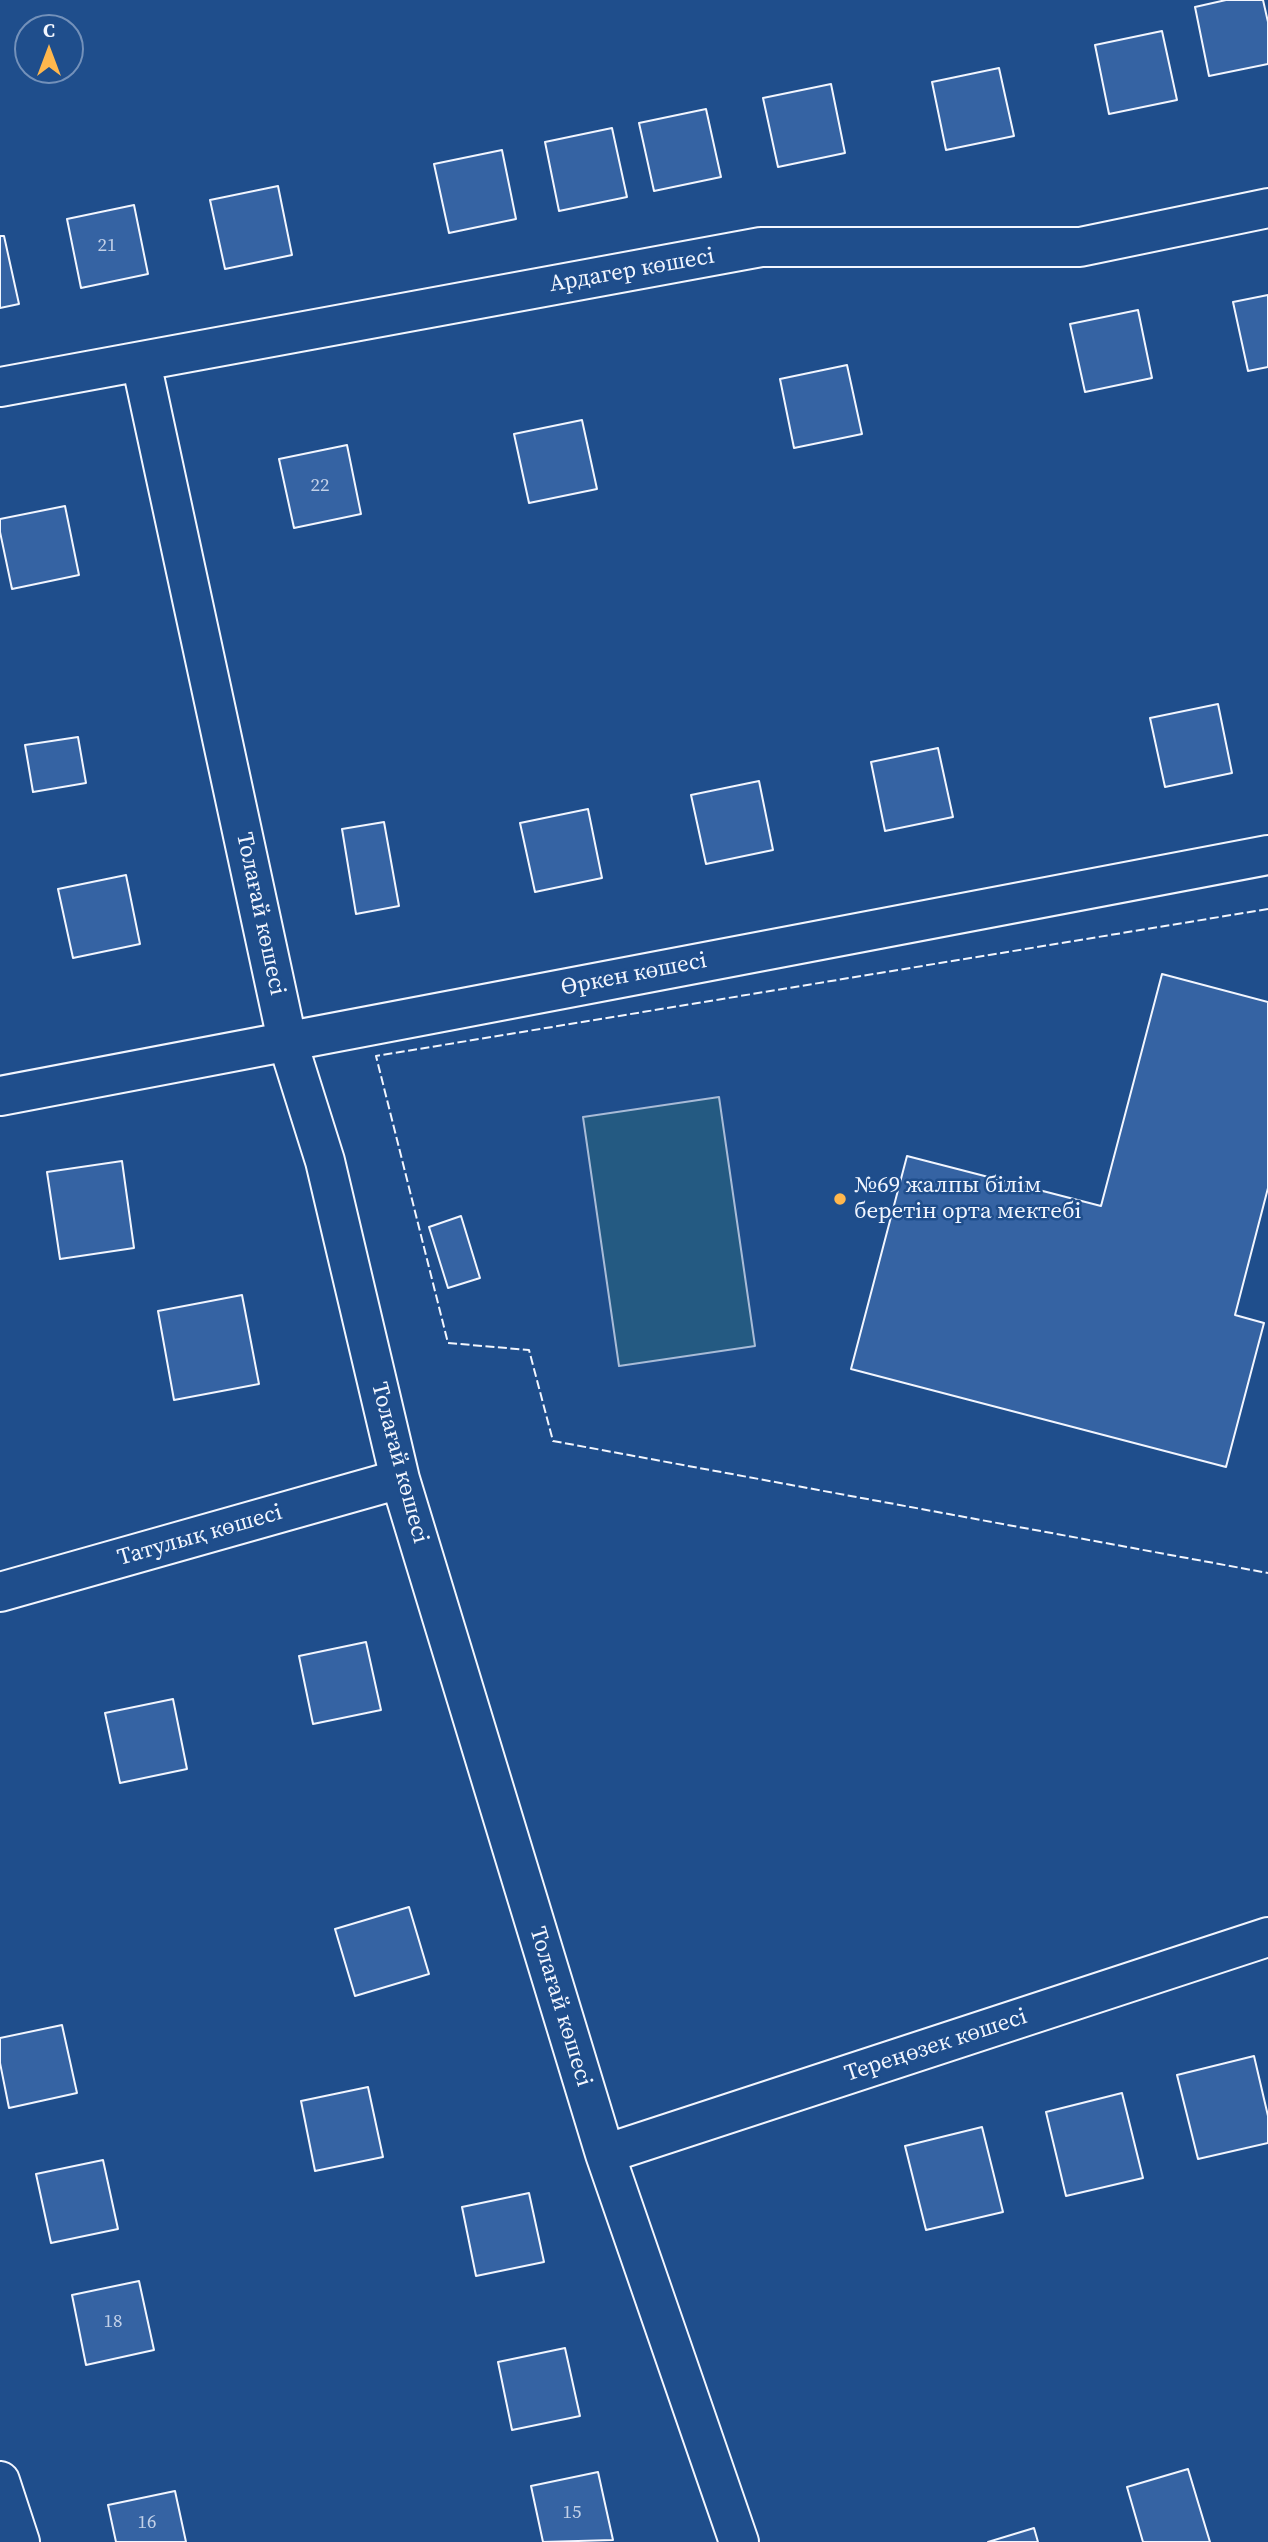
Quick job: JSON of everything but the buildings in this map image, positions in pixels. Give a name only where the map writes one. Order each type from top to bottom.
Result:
[{"type":"street","name":"Ардагер көшесі","points":[[0,387],[761,247],[1080,247],[1268,208]]},
{"type":"street","name":"Толағай көшесі","points":[[141,362],[287,1040],[325,1161],[400,1479],[605,2154],[739,2542]]},
{"type":"street","name":"Өркен көшесі","points":[[0,1096],[1268,855]]},
{"type":"street","name":"Татулық көшесі","points":[[0,1592],[400,1479]]},
{"type":"street","name":"Тереңөзек көшесі","points":[[605,2154],[1268,1937]]},
{"type":"street","points":[[0,2481],[20,2542]]},
{"type":"shaded area","points":[[719,1097],[755,1346],[619,1366],[583,1117]]},
{"type":"fence","points":[[1268,909],[376,1056],[448,1343],[529,1350],[553,1441],[1268,1573]]},
{"type":"place","name":"№69 жалпы білім беретін орта мектебі","points":[[840,1199]]}]
